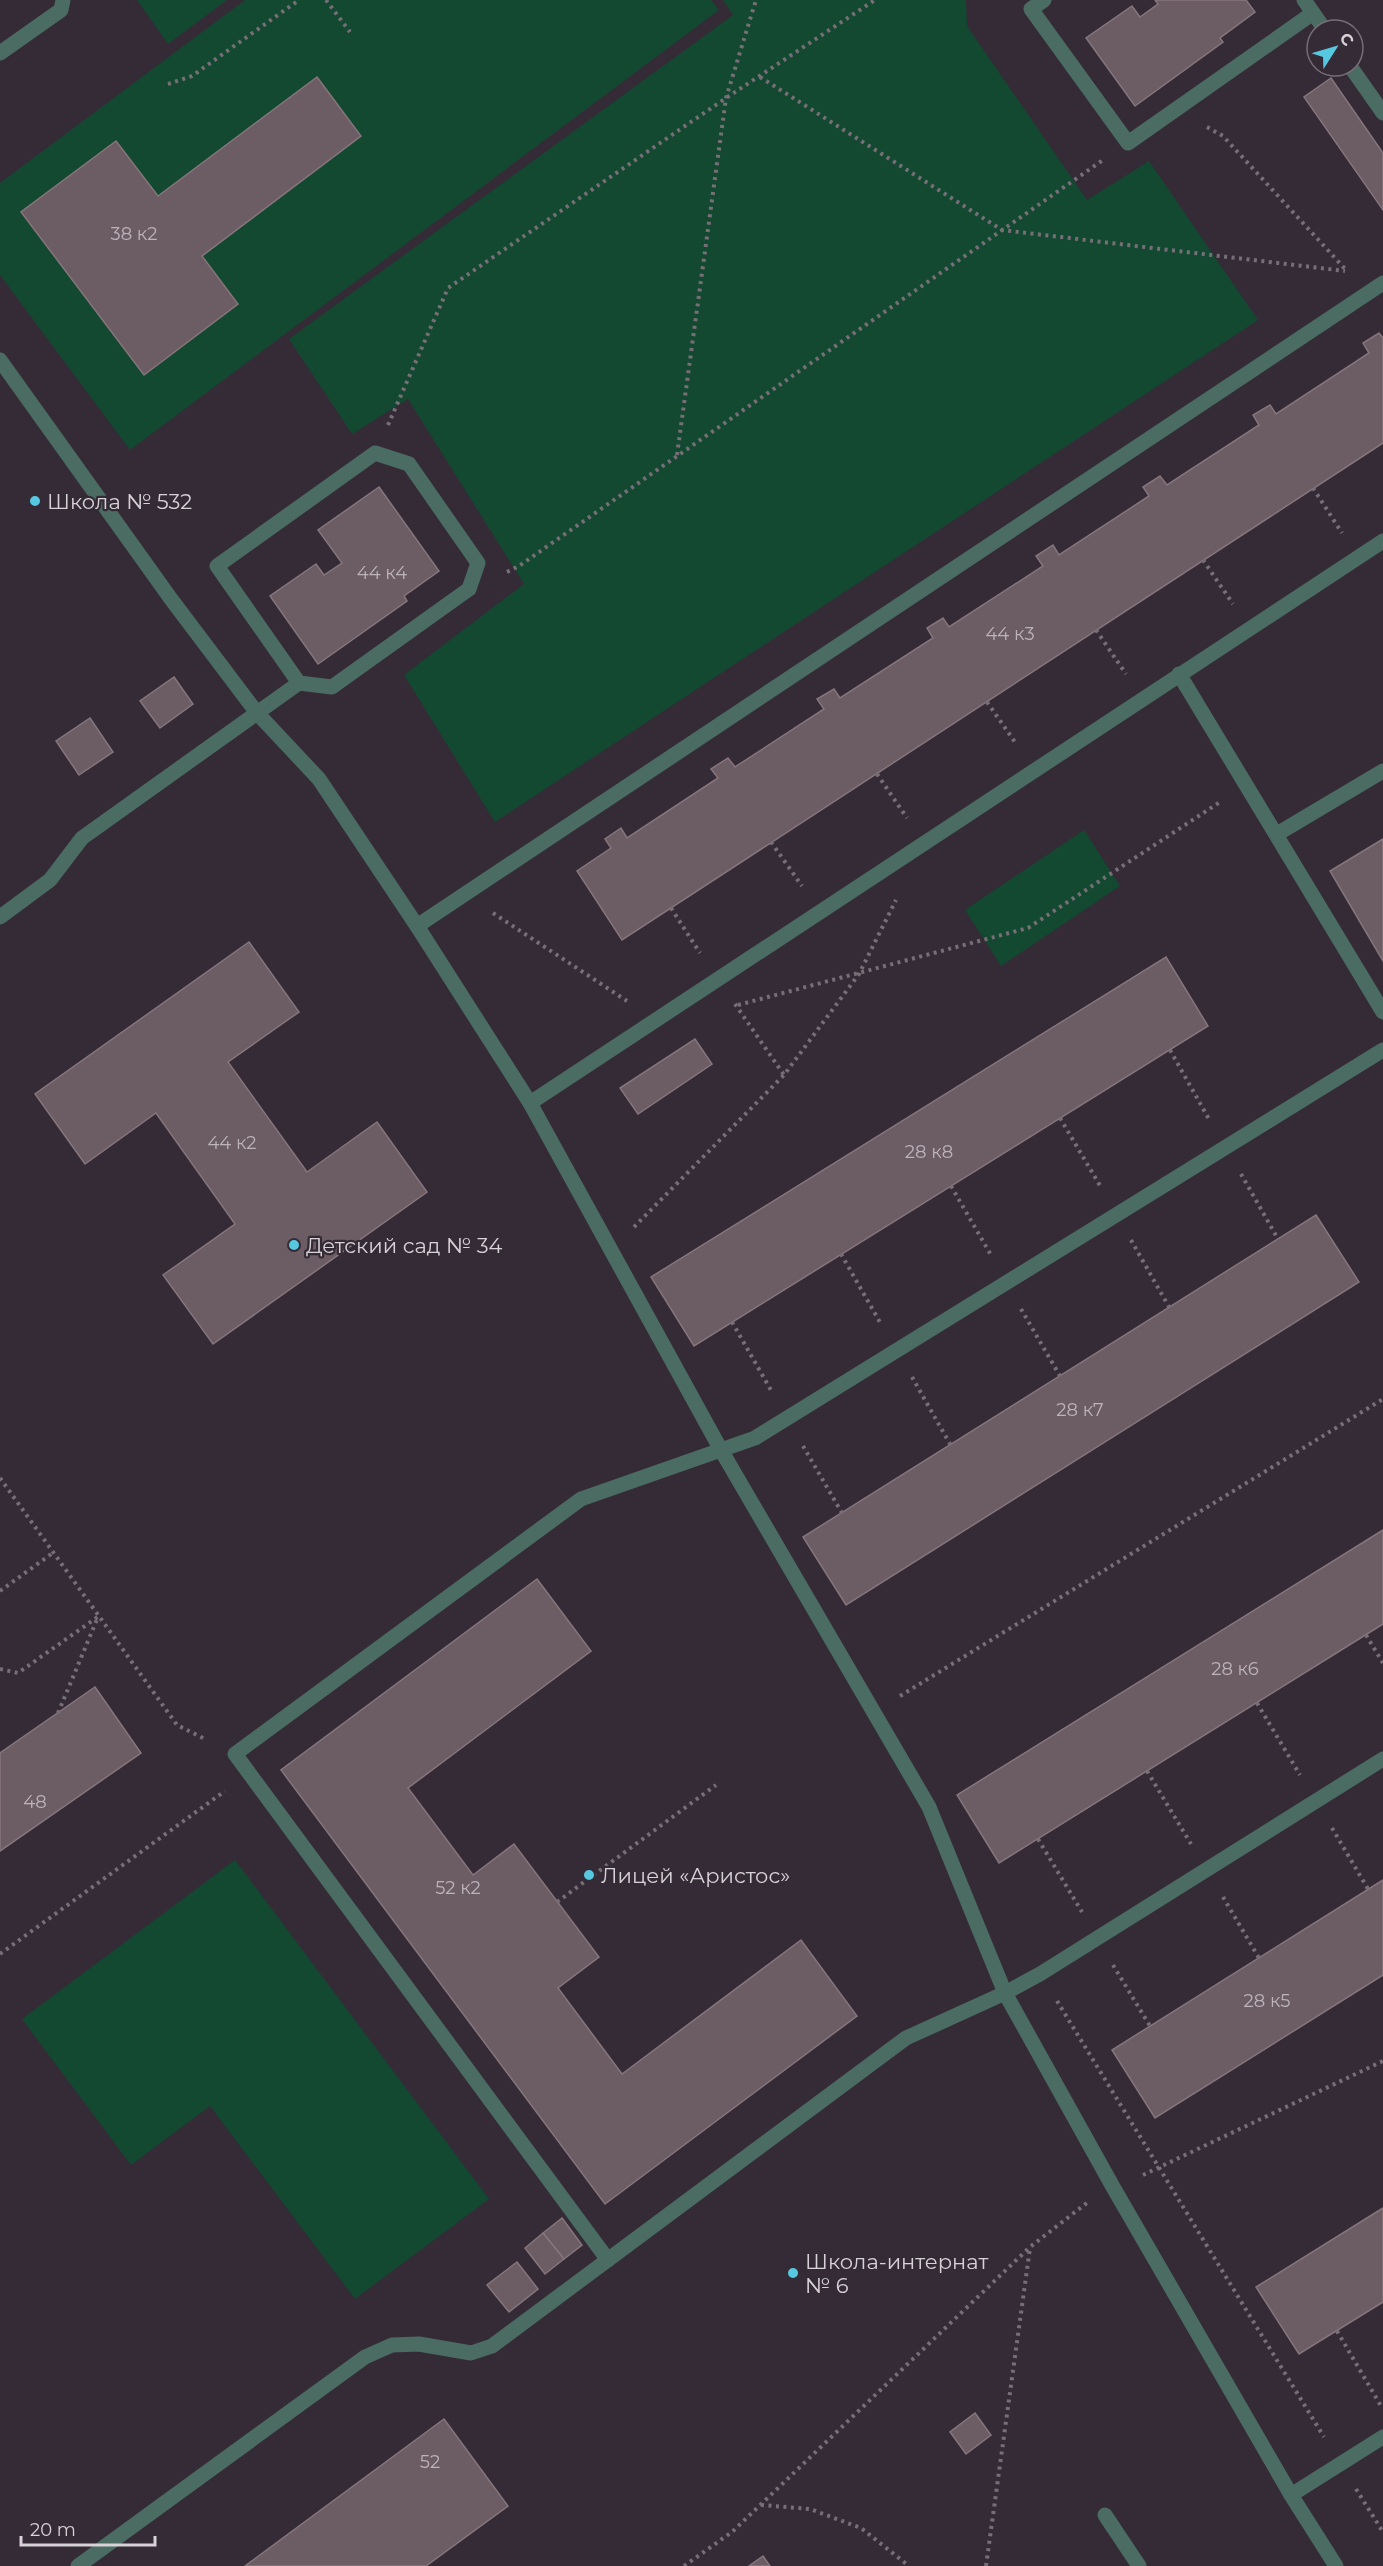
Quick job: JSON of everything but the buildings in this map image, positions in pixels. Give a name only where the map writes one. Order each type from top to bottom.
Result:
[{"type":"lane","points":[[0,53],[61,10],[63,0]]},
{"type":"lane","points":[[1044,0],[1031,9],[1128,143],[1313,13]]},
{"type":"lane","points":[[1304,0],[1317,18]]},
{"type":"lane","points":[[1358,78],[1383,113]]},
{"type":"lane","points":[[417,926],[1383,283]]},
{"type":"lane","points":[[0,360],[171,599],[257,713],[319,779],[417,926],[530,1103],[721,1450],[929,1806],[1005,1993],[1113,2187],[1291,2494],[1336,2566]]},
{"type":"lane","points":[[0,917],[50,880],[82,838],[299,683],[332,687],[468,589],[478,563],[409,464],[375,453],[217,566],[299,683]]},
{"type":"lane","points":[[530,1103],[1383,541]]},
{"type":"lane","points":[[1179,674],[1383,1012]]},
{"type":"lane","points":[[1277,834],[1383,771]]},
{"type":"lane","points":[[609,2260],[235,1754],[581,1499],[763,1433],[1383,1050]]},
{"type":"lane","points":[[78,2566],[364,2356],[392,2345],[419,2344],[471,2353],[492,2346],[906,2038],[1005,1993],[1040,1974],[1383,1759]]},
{"type":"lane","points":[[1291,2494],[1383,2438]]},
{"type":"lane","points":[[1105,2515],[1139,2566]]},
{"type":"path","points":[[168,84],[192,76],[299,0]]},
{"type":"path","points":[[326,0],[350,32]]},
{"type":"path","points":[[677,455],[726,98],[756,0]]},
{"type":"path","points":[[375,453],[448,288],[726,98],[875,0]]},
{"type":"path","points":[[760,77],[1002,230],[1347,271],[1356,274]]},
{"type":"path","points":[[1174,110],[1223,136],[1347,271]]},
{"type":"path","points":[[468,589],[519,566],[1128,143]]},
{"type":"path","points":[[1313,488],[1358,558]]},
{"type":"path","points":[[1203,560],[1249,628]]},
{"type":"path","points":[[1096,630],[1142,698]]},
{"type":"path","points":[[987,702],[1034,770]]},
{"type":"path","points":[[877,774],[924,842]]},
{"type":"path","points":[[725,1008],[1028,928],[1247,785]]},
{"type":"path","points":[[771,842],[819,912]]},
{"type":"path","points":[[611,1250],[784,1075],[859,974],[899,893]]},
{"type":"path","points":[[464,895],[656,1020]]},
{"type":"path","points":[[671,908],[717,980],[784,1075]]},
{"type":"path","points":[[874,1712],[1383,1400]]},
{"type":"path","points":[[0,1478],[177,1725],[235,1754]]},
{"type":"path","points":[[0,1591],[54,1552]]},
{"type":"path","points":[[0,1669],[18,1673],[99,1616]]},
{"type":"path","points":[[57,1713],[99,1616]]},
{"type":"path","points":[[1366,1635],[1383,1664]]},
{"type":"path","points":[[0,1954],[249,1773]]},
{"type":"path","points":[[558,1902],[716,1785]]},
{"type":"path","points":[[1040,1974],[1383,2532]]},
{"type":"path","points":[[684,2566],[732,2532],[1030,2247],[1076,2209],[1113,2187],[1159,2169],[1383,2061]]},
{"type":"path","points":[[986,2566],[1030,2247]]},
{"type":"path","points":[[1337,2331],[1383,2409]]},
{"type":"path","points":[[760,2505],[810,2509],[861,2528],[909,2566]]},
{"type":"green space","points":[[137,0],[227,0],[168,44]]},
{"type":"green space","points":[[245,0],[711,0],[719,10],[130,450],[0,275],[0,183]]},
{"type":"green space","points":[[723,0],[966,0],[967,26],[1087,200],[1149,161],[1258,320],[495,822],[404,675],[524,584],[408,399],[352,434],[289,339],[733,15]]},
{"type":"green space","points":[[1084,830],[1120,886],[1001,966],[965,910]]},
{"type":"green space","points":[[235,1860],[489,2199],[355,2299],[210,2106],[131,2165],[22,2019]]},
{"type":"place","name":"Школа № 532","points":[[35,501]]},
{"type":"place","name":"Детский сад № 34","points":[[294,1245]]},
{"type":"place","name":"Лицей «Аристос»","points":[[589,1875]]},
{"type":"place","name":"Школа-интернат № 6","points":[[793,2273]]}]
